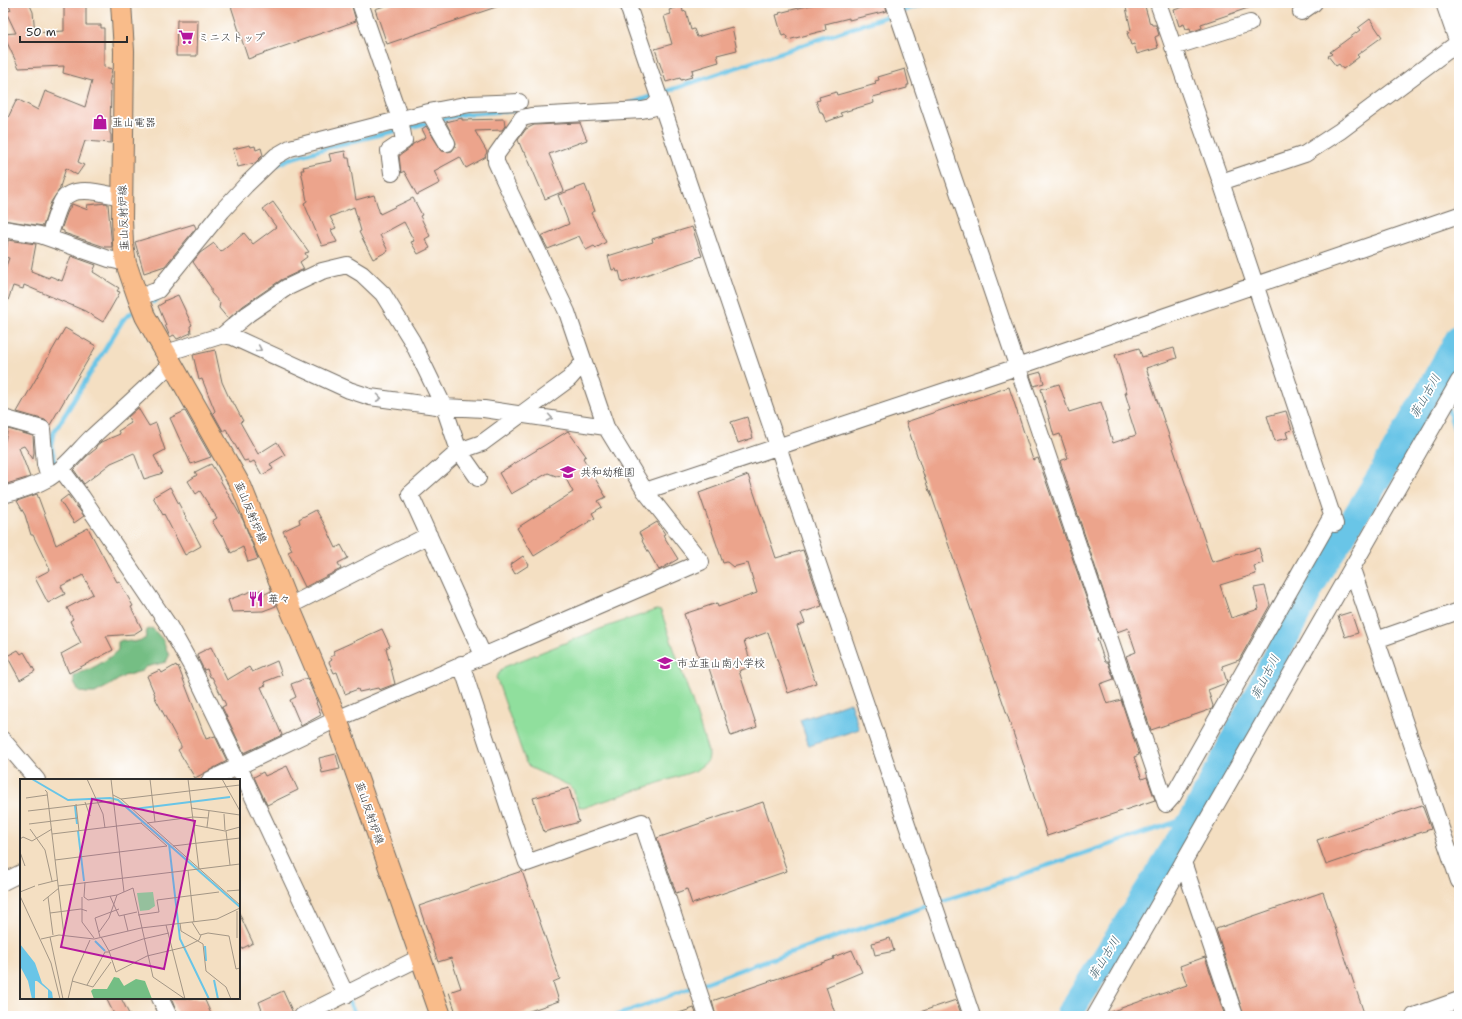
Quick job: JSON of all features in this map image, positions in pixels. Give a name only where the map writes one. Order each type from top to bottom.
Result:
[{"type":"main road","name":"韮山反射炉線","points":[[121,3],[124,51],[121,197],[123,244],[126,263],[145,316],[242,488],[289,606],[337,719],[441,1016]]},
{"type":"street","points":[[360,3],[401,125],[404,141],[389,151],[392,173]]},
{"type":"street","points":[[627,3],[972,1016]]},
{"type":"street","points":[[894,3],[1166,804],[1173,796],[1334,519],[1222,182],[1158,3]]},
{"type":"street","points":[[1222,182],[1304,154],[1340,131],[1459,43],[1444,3]]},
{"type":"street","points":[[1173,47],[1250,23]]},
{"type":"street","points":[[212,779],[337,719],[461,664],[701,562],[645,492],[606,427],[567,312],[496,162],[496,154],[522,118],[531,116],[642,110],[652,108],[659,96]]},
{"type":"street","points":[[138,298],[158,290],[222,210],[280,152],[290,148],[401,125],[432,117],[470,104],[519,102]]},
{"type":"street","points":[[432,117],[447,143]]},
{"type":"street","points":[[49,237],[62,201],[70,194],[77,191],[86,191],[121,197]]},
{"type":"street","points":[[645,492],[1017,367],[1459,215]]},
{"type":"street","points":[[3,229],[40,234],[109,259],[126,263]]},
{"type":"street","points":[[3,495],[20,490],[55,473],[155,380],[169,358],[223,335],[248,314],[286,288],[322,271],[347,265],[362,274],[383,294],[412,341],[444,407],[460,451],[478,478]]},
{"type":"street","points":[[223,335],[233,337],[349,390],[370,397],[444,407],[484,409],[606,427]]},
{"type":"street","points":[[483,655],[410,494],[460,451],[482,443],[570,379],[584,362]]},
{"type":"street","points":[[1095,1016],[1459,381]]},
{"type":"street","points":[[3,418],[42,429],[45,464],[55,473],[126,561],[169,626],[192,667],[240,766],[346,995]]},
{"type":"street","points":[[289,606],[429,535]]},
{"type":"street","points":[[1352,569],[1459,880]]},
{"type":"street","points":[[1376,640],[1459,611]]},
{"type":"street","points":[[461,664],[527,862],[642,822],[707,1016]]},
{"type":"street","points":[[3,740],[36,779]]},
{"type":"street","points":[[1183,862],[1235,1016]]},
{"type":"street","points":[[3,882],[20,874]]},
{"type":"street","points":[[302,1016],[421,957]]},
{"type":"street","points":[[160,999],[169,1016]]},
{"type":"street","points":[[1419,1015],[1459,1000]]},
{"type":"green space","points":[[656,610],[661,611],[696,713],[709,755],[708,761],[695,771],[583,808],[579,807],[573,789],[570,786],[531,768],[526,763],[496,677],[504,667],[600,629]]},
{"type":"green space","points":[[152,628],[163,640],[169,656],[166,662],[146,667],[142,671],[124,676],[95,693],[79,692],[74,683],[74,676],[96,666],[111,656],[118,650],[118,642],[122,640],[134,642],[145,639],[147,630]]},
{"type":"water","points":[[850,702],[859,729],[809,746],[800,720]]},
{"type":"building","points":[[7,3],[29,3],[33,12],[35,33],[64,31],[64,3],[86,3],[86,25],[101,25],[101,28],[104,28],[104,67],[112,69],[109,84],[111,85],[111,143],[85,141],[78,162],[84,165],[77,175],[66,168],[59,190],[51,202],[43,226],[3,220],[3,128],[17,99],[38,110],[45,91],[85,107],[92,81],[63,73],[64,66],[19,68],[3,34],[16,33],[6,12],[11,10]]},
{"type":"building","points":[[230,3],[351,3],[356,21],[248,59]]},
{"type":"building","points":[[394,3],[502,3],[502,5],[387,44],[375,9]]},
{"type":"building","points":[[819,3],[885,3],[887,11],[825,24],[826,30],[788,40],[786,35],[782,36],[776,15]]},
{"type":"building","points":[[1125,3],[1144,3],[1150,24],[1156,25],[1159,35],[1155,37],[1158,48],[1137,54],[1134,44],[1131,45],[1127,33],[1131,30]]},
{"type":"building","points":[[1196,3],[1253,3],[1254,6],[1201,24],[1202,28],[1191,32],[1190,28],[1186,29],[1184,24],[1179,26],[1174,10]]},
{"type":"building","points":[[682,6],[683,12],[686,11],[691,30],[694,29],[697,37],[732,27],[737,50],[717,55],[719,62],[692,70],[692,77],[681,80],[680,78],[666,82],[655,49],[672,44],[664,16],[671,14],[669,10]]},
{"type":"building","points":[[1370,19],[1382,37],[1357,55],[1359,57],[1343,69],[1339,64],[1336,66],[1328,56],[1332,54],[1330,52],[1360,30],[1358,28]]},
{"type":"building","points":[[177,20],[198,20],[197,56],[176,56]]},
{"type":"building","points":[[905,69],[909,85],[907,85],[907,88],[873,97],[874,103],[840,113],[842,116],[826,122],[822,112],[820,112],[816,101],[820,100],[819,97],[836,92],[837,95],[876,84],[875,81],[879,80],[878,77]]},
{"type":"building","points":[[462,118],[462,120],[504,119],[505,126],[502,130],[475,131],[487,152],[486,157],[466,168],[460,157],[434,171],[440,183],[417,195],[404,171],[401,173],[399,156],[413,144],[426,137],[422,129],[426,126],[442,151],[452,151],[456,143],[446,122]]},
{"type":"building","points":[[580,123],[587,140],[549,154],[564,191],[545,199],[525,152],[523,152],[518,140],[526,129],[534,125]]},
{"type":"building","points":[[250,145],[251,147],[255,146],[256,150],[261,148],[263,155],[255,163],[238,167],[233,149]]},
{"type":"building","points":[[345,151],[346,158],[349,158],[356,200],[374,195],[380,214],[413,198],[422,215],[420,216],[430,236],[425,239],[430,248],[418,254],[411,242],[414,241],[404,222],[380,235],[388,251],[373,259],[359,232],[361,231],[354,207],[330,217],[336,228],[331,230],[337,242],[322,246],[304,203],[307,201],[301,170],[304,170],[303,167],[331,161],[329,154]]},
{"type":"building","points":[[585,185],[595,211],[591,213],[606,242],[596,248],[594,246],[586,250],[579,236],[548,249],[541,236],[569,224],[558,195]]},
{"type":"building","points":[[273,202],[309,252],[305,253],[307,257],[300,262],[304,269],[281,280],[243,306],[228,319],[219,308],[220,303],[211,293],[211,288],[193,262],[200,253],[214,243],[221,252],[244,233],[253,244],[276,227],[263,209]]},
{"type":"building","points":[[72,204],[88,210],[87,205],[108,204],[112,247],[105,247],[64,233],[64,231],[61,230]]},
{"type":"building","points":[[194,224],[196,228],[165,266],[144,273],[135,242]]},
{"type":"building","points":[[692,227],[702,256],[622,283],[619,271],[617,272],[616,269],[612,270],[608,256],[653,242],[652,239]]},
{"type":"building","points":[[8,240],[36,244],[31,271],[49,278],[50,276],[62,281],[71,256],[96,265],[93,272],[119,288],[117,291],[120,292],[103,322],[85,311],[24,285],[23,289],[13,286],[5,309],[3,309],[3,274],[9,258],[5,257]]},
{"type":"building","points":[[178,295],[192,325],[190,326],[191,333],[177,339],[174,335],[170,337],[158,306],[165,302],[164,301]]},
{"type":"building","points":[[65,328],[96,346],[50,425],[45,420],[17,412]]},
{"type":"building","points":[[1139,348],[1142,357],[1174,348],[1177,358],[1146,368],[1212,562],[1259,548],[1263,563],[1254,566],[1256,574],[1220,585],[1231,618],[1259,609],[1254,588],[1265,586],[1270,605],[1239,660],[1222,666],[1227,682],[1208,690],[1213,706],[1212,709],[1151,730],[1126,656],[1136,652],[1128,628],[1117,632],[1060,461],[1068,458],[1060,434],[1054,436],[1041,389],[1059,384],[1069,412],[1101,402],[1113,443],[1136,435],[1128,410],[1130,409],[1125,393],[1127,393],[1115,355]]},
{"type":"building","points":[[215,350],[222,382],[231,402],[233,402],[243,421],[240,422],[258,454],[277,442],[285,455],[270,464],[273,469],[262,475],[254,461],[250,463],[248,460],[244,461],[226,429],[223,431],[213,413],[215,411],[202,379],[199,380],[193,355]]},
{"type":"building","points":[[1041,372],[1044,383],[1034,386],[1030,375]]},
{"type":"building","points":[[1009,387],[1033,460],[1038,458],[1100,638],[1097,639],[1105,662],[1108,662],[1114,679],[1100,684],[1107,704],[1121,700],[1139,755],[1134,757],[1142,779],[1147,777],[1155,800],[1047,836],[1009,720],[906,422]]},
{"type":"building","points":[[138,408],[149,426],[156,423],[165,450],[154,456],[163,473],[144,479],[134,453],[111,463],[84,484],[74,470],[97,448],[96,446],[101,442],[120,434],[118,431],[131,423],[128,417]]},
{"type":"building","points":[[185,411],[211,457],[191,464],[170,418]]},
{"type":"building","points":[[1286,411],[1292,430],[1286,432],[1288,438],[1275,441],[1267,416]]},
{"type":"building","points":[[747,417],[753,438],[738,443],[731,422]]},
{"type":"building","points":[[8,429],[33,436],[34,452],[33,459],[24,446],[19,448],[30,477],[3,485],[3,448]]},
{"type":"building","points":[[568,431],[586,456],[583,458],[606,497],[598,501],[602,507],[592,513],[595,518],[534,556],[517,528],[573,492],[564,475],[556,476],[548,473],[511,494],[499,473]]},
{"type":"building","points":[[211,464],[243,520],[258,559],[248,562],[243,547],[231,553],[223,535],[221,536],[212,521],[217,518],[200,491],[196,494],[188,481],[197,475],[195,472]]},
{"type":"building","points":[[748,475],[776,558],[803,550],[822,606],[801,613],[805,623],[797,626],[816,683],[788,693],[768,632],[744,641],[752,666],[739,671],[757,727],[731,736],[706,659],[700,661],[684,614],[717,603],[718,607],[757,593],[748,563],[733,567],[727,562],[723,563],[699,493]]},
{"type":"building","points":[[170,487],[201,546],[185,555],[164,514],[163,515],[153,497]]},
{"type":"building","points":[[37,494],[56,545],[88,528],[117,582],[119,581],[133,606],[131,607],[142,629],[134,634],[106,636],[113,650],[69,673],[61,654],[81,643],[70,621],[73,619],[67,608],[93,594],[83,575],[61,586],[65,594],[48,603],[35,578],[50,570],[33,535],[31,535],[25,515],[17,501]]},
{"type":"building","points":[[68,495],[84,516],[74,523],[60,501]]},
{"type":"building","points":[[316,510],[336,548],[341,545],[348,558],[338,563],[341,569],[305,587],[288,552],[292,550],[283,531],[300,523],[299,519]]},
{"type":"building","points":[[657,522],[678,559],[659,570],[639,533]]},
{"type":"building","points":[[523,556],[529,565],[515,574],[510,565]]},
{"type":"building","points":[[261,590],[263,595],[271,591],[276,606],[263,611],[232,612],[228,600],[252,591],[253,593]]},
{"type":"building","points":[[1351,612],[1358,633],[1345,637],[1338,616]]},
{"type":"building","points":[[382,629],[390,646],[386,648],[395,684],[379,690],[378,688],[359,692],[358,689],[345,694],[337,672],[334,673],[329,662],[332,660],[330,657],[335,655],[333,651]]},
{"type":"building","points":[[211,647],[227,680],[249,667],[252,672],[277,661],[282,675],[264,682],[266,685],[261,687],[282,735],[244,753],[222,707],[226,705],[207,669],[204,670],[197,654]]},
{"type":"building","points":[[18,650],[21,654],[24,652],[35,671],[20,680],[7,656]]},
{"type":"building","points":[[176,665],[177,667],[178,666],[206,739],[215,736],[227,761],[195,778],[178,750],[181,746],[154,696],[155,695],[147,676],[160,670],[162,673]]},
{"type":"building","points":[[307,678],[321,715],[301,726],[290,700],[296,697],[291,684]]},
{"type":"building","points":[[336,754],[340,769],[322,773],[319,758]]},
{"type":"building","points":[[287,766],[298,790],[267,805],[254,777],[263,772],[265,776]]},
{"type":"building","points":[[569,788],[579,822],[544,832],[533,798]]},
{"type":"building","points":[[763,802],[787,871],[692,904],[687,889],[676,893],[657,838]]},
{"type":"building","points":[[1422,805],[1431,829],[1326,865],[1317,840]]},
{"type":"building","points":[[522,871],[560,979],[553,982],[559,1001],[515,1016],[457,1016],[449,992],[461,988],[451,958],[438,962],[419,906]]},
{"type":"building","points":[[1323,892],[1365,1016],[1244,1016],[1216,929]]},
{"type":"building","points":[[240,915],[253,943],[240,950]]},
{"type":"building","points":[[890,938],[894,951],[875,955],[872,943]]},
{"type":"building","points":[[852,950],[862,972],[826,987],[836,1016],[716,1016],[712,1001],[834,959],[833,957]]},
{"type":"building","points":[[1205,957],[1225,1016],[1106,1016],[1107,1013],[1187,985],[1180,966]]},
{"type":"building","points":[[283,991],[293,1016],[264,1016],[259,1002]]},
{"type":"building","points":[[106,999],[122,999],[130,1016],[115,1016]]},
{"type":"building","points":[[171,999],[204,999],[212,1016],[178,1016]]},
{"type":"building","points":[[956,1000],[962,1016],[915,1016],[914,1014]]},
{"type":"building","points":[[694,1008],[697,1016],[676,1016],[676,1014]]},
{"type":"waterway","points":[[629,104],[926,3]]},
{"type":"waterway","points":[[275,166],[289,159],[333,146],[464,114],[524,110]]},
{"type":"waterway","points":[[153,302],[163,295]]},
{"type":"waterway","points":[[57,469],[51,445],[53,434],[123,320],[131,313]]},
{"type":"waterway","name":"菲山古川","points":[[1068,1016],[1194,816],[1323,565],[1343,536],[1383,471],[1459,337]]},
{"type":"waterway","points":[[1437,377],[1444,399]]},
{"type":"waterway","points":[[1448,409],[1459,444]]},
{"type":"waterway","points":[[615,1016],[756,964],[1194,816]]},
{"type":"waterway","points":[[347,998],[356,1016]]},
{"type":"place","name":"ミニストップ","points":[[186,37]]},
{"type":"place","name":"韮山電器","points":[[100,122]]},
{"type":"place","name":"共和幼稚園","points":[[568,472]]},
{"type":"place","name":"華々","points":[[256,599]]},
{"type":"place","name":"市立韮山南小学校","points":[[665,663]]}]
